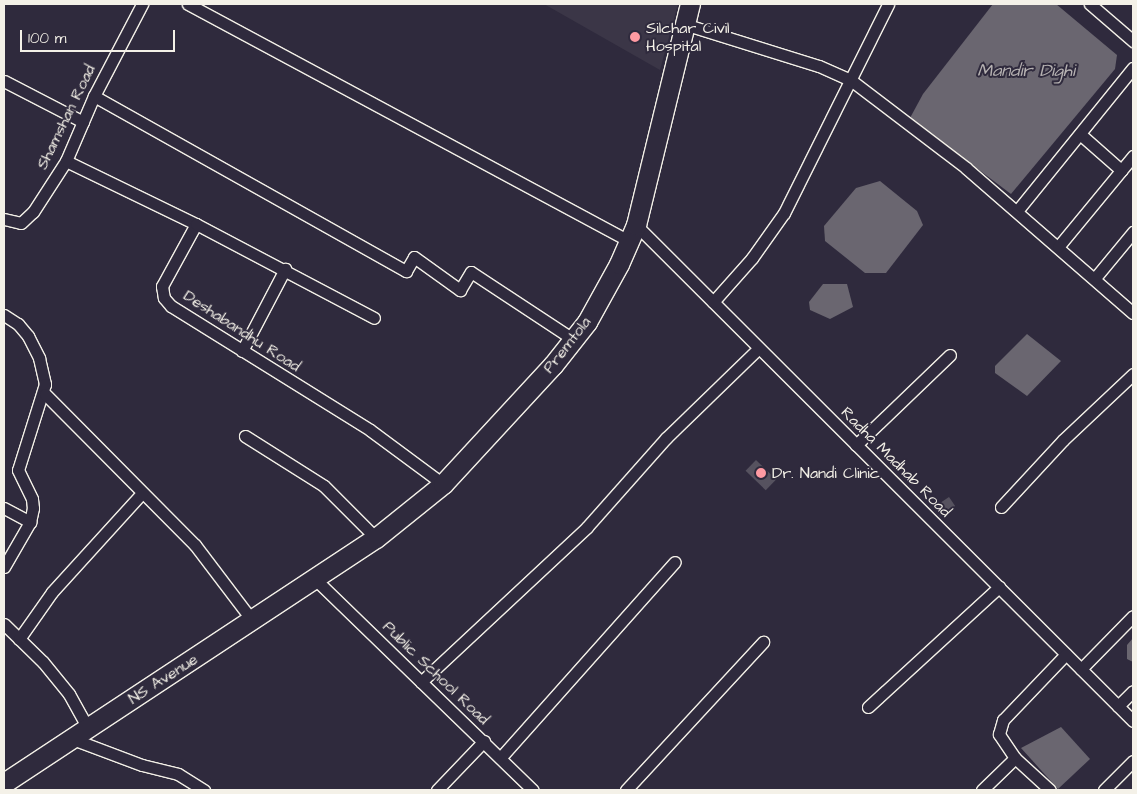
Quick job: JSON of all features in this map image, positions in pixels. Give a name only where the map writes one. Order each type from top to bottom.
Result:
[{"type":"highway","name":"Premtola","points":[[315,579],[376,538],[443,484],[574,340],[587,322],[633,233],[690,4]]},
{"type":"highway","name":"NS Avenue","points":[[7,784],[86,727],[315,579]]},
{"type":"street","name":"Shamshan Road","points":[[4,219],[15,223],[26,222],[66,162],[94,96],[142,4]]},
{"type":"street","name":"Radha Madhab Road","points":[[188,4],[633,233],[713,302],[1133,721]]},
{"type":"street","points":[[713,302],[752,258],[784,213],[852,80],[888,4]]},
{"type":"street","points":[[1090,4],[1133,41]]},
{"type":"street","points":[[684,24],[819,66],[852,80],[966,168],[1095,278],[1133,313]]},
{"type":"street","points":[[1017,212],[1133,68]]},
{"type":"street","points":[[4,81],[83,122]]},
{"type":"street","points":[[94,96],[406,272],[414,257],[460,290],[471,272],[574,340]]},
{"type":"street","points":[[1080,134],[1121,170]]},
{"type":"street","points":[[1058,247],[1133,156]]},
{"type":"street","points":[[66,162],[285,269],[374,318]]},
{"type":"street","name":"Deshabandhu Road","points":[[196,224],[164,280],[162,292],[171,306],[377,435],[443,484]]},
{"type":"street","points":[[1095,278],[1133,232]]},
{"type":"street","points":[[242,351],[285,269]]},
{"type":"street","points":[[4,315],[18,324],[39,358],[44,374],[45,394],[19,463],[20,476],[32,499],[26,520],[4,567]]},
{"type":"street","points":[[421,682],[587,527],[666,438],[759,348]]},
{"type":"street","points":[[856,445],[950,355]]},
{"type":"street","points":[[1001,507],[1063,440],[1133,374]]},
{"type":"street","points":[[45,394],[195,545],[252,620]]},
{"type":"street","points":[[245,436],[324,486],[376,538]]},
{"type":"street","points":[[19,639],[52,592],[142,493]]},
{"type":"street","points":[[4,508],[26,520]]},
{"type":"street","points":[[501,757],[675,562]]},
{"type":"street","name":"Public School Road","points":[[315,579],[533,790]]},
{"type":"street","points":[[868,707],[998,587]]},
{"type":"street","points":[[1081,669],[1133,616]]},
{"type":"street","points":[[4,624],[43,662],[63,686],[86,727]]},
{"type":"street","points":[[626,790],[763,642]]},
{"type":"street","points":[[1050,790],[1015,758],[1001,741],[1000,726],[1066,654]]},
{"type":"street","points":[[1118,706],[1133,691]]},
{"type":"street","points":[[70,738],[142,765],[178,774],[204,790]]},
{"type":"street","points":[[437,790],[484,741]]},
{"type":"street","points":[[982,790],[1015,758]]},
{"type":"street","points":[[1104,790],[1131,769]]},
{"type":"shaded area","name":"Silchar Civil Hospital","points":[[544,4],[678,4],[660,70]]},
{"type":"water","name":"Mandir Dighi","points":[[993,4],[1056,4],[1117,55],[1115,69],[1011,194],[910,118],[923,94]]},
{"type":"water","points":[[880,181],[917,211],[923,225],[886,273],[865,273],[825,241],[824,226],[856,188]]},
{"type":"water","points":[[823,284],[847,284],[853,307],[830,319],[810,310],[809,302]]},
{"type":"water","points":[[1027,334],[1061,361],[1027,396],[995,373],[995,366]]},
{"type":"water","points":[[1133,638],[1133,662],[1127,659],[1127,645]]},
{"type":"water","points":[[1061,727],[1090,759],[1058,789],[1021,748]]},
{"type":"building","points":[[756,460],[776,479],[766,490],[746,471]]},
{"type":"building","points":[[949,497],[955,506],[940,516],[934,507]]},
{"type":"place","name":"Silchar Civil Hospital","points":[[635,37]]},
{"type":"place","name":"Dr. Nandi Clinic","points":[[761,473]]}]
